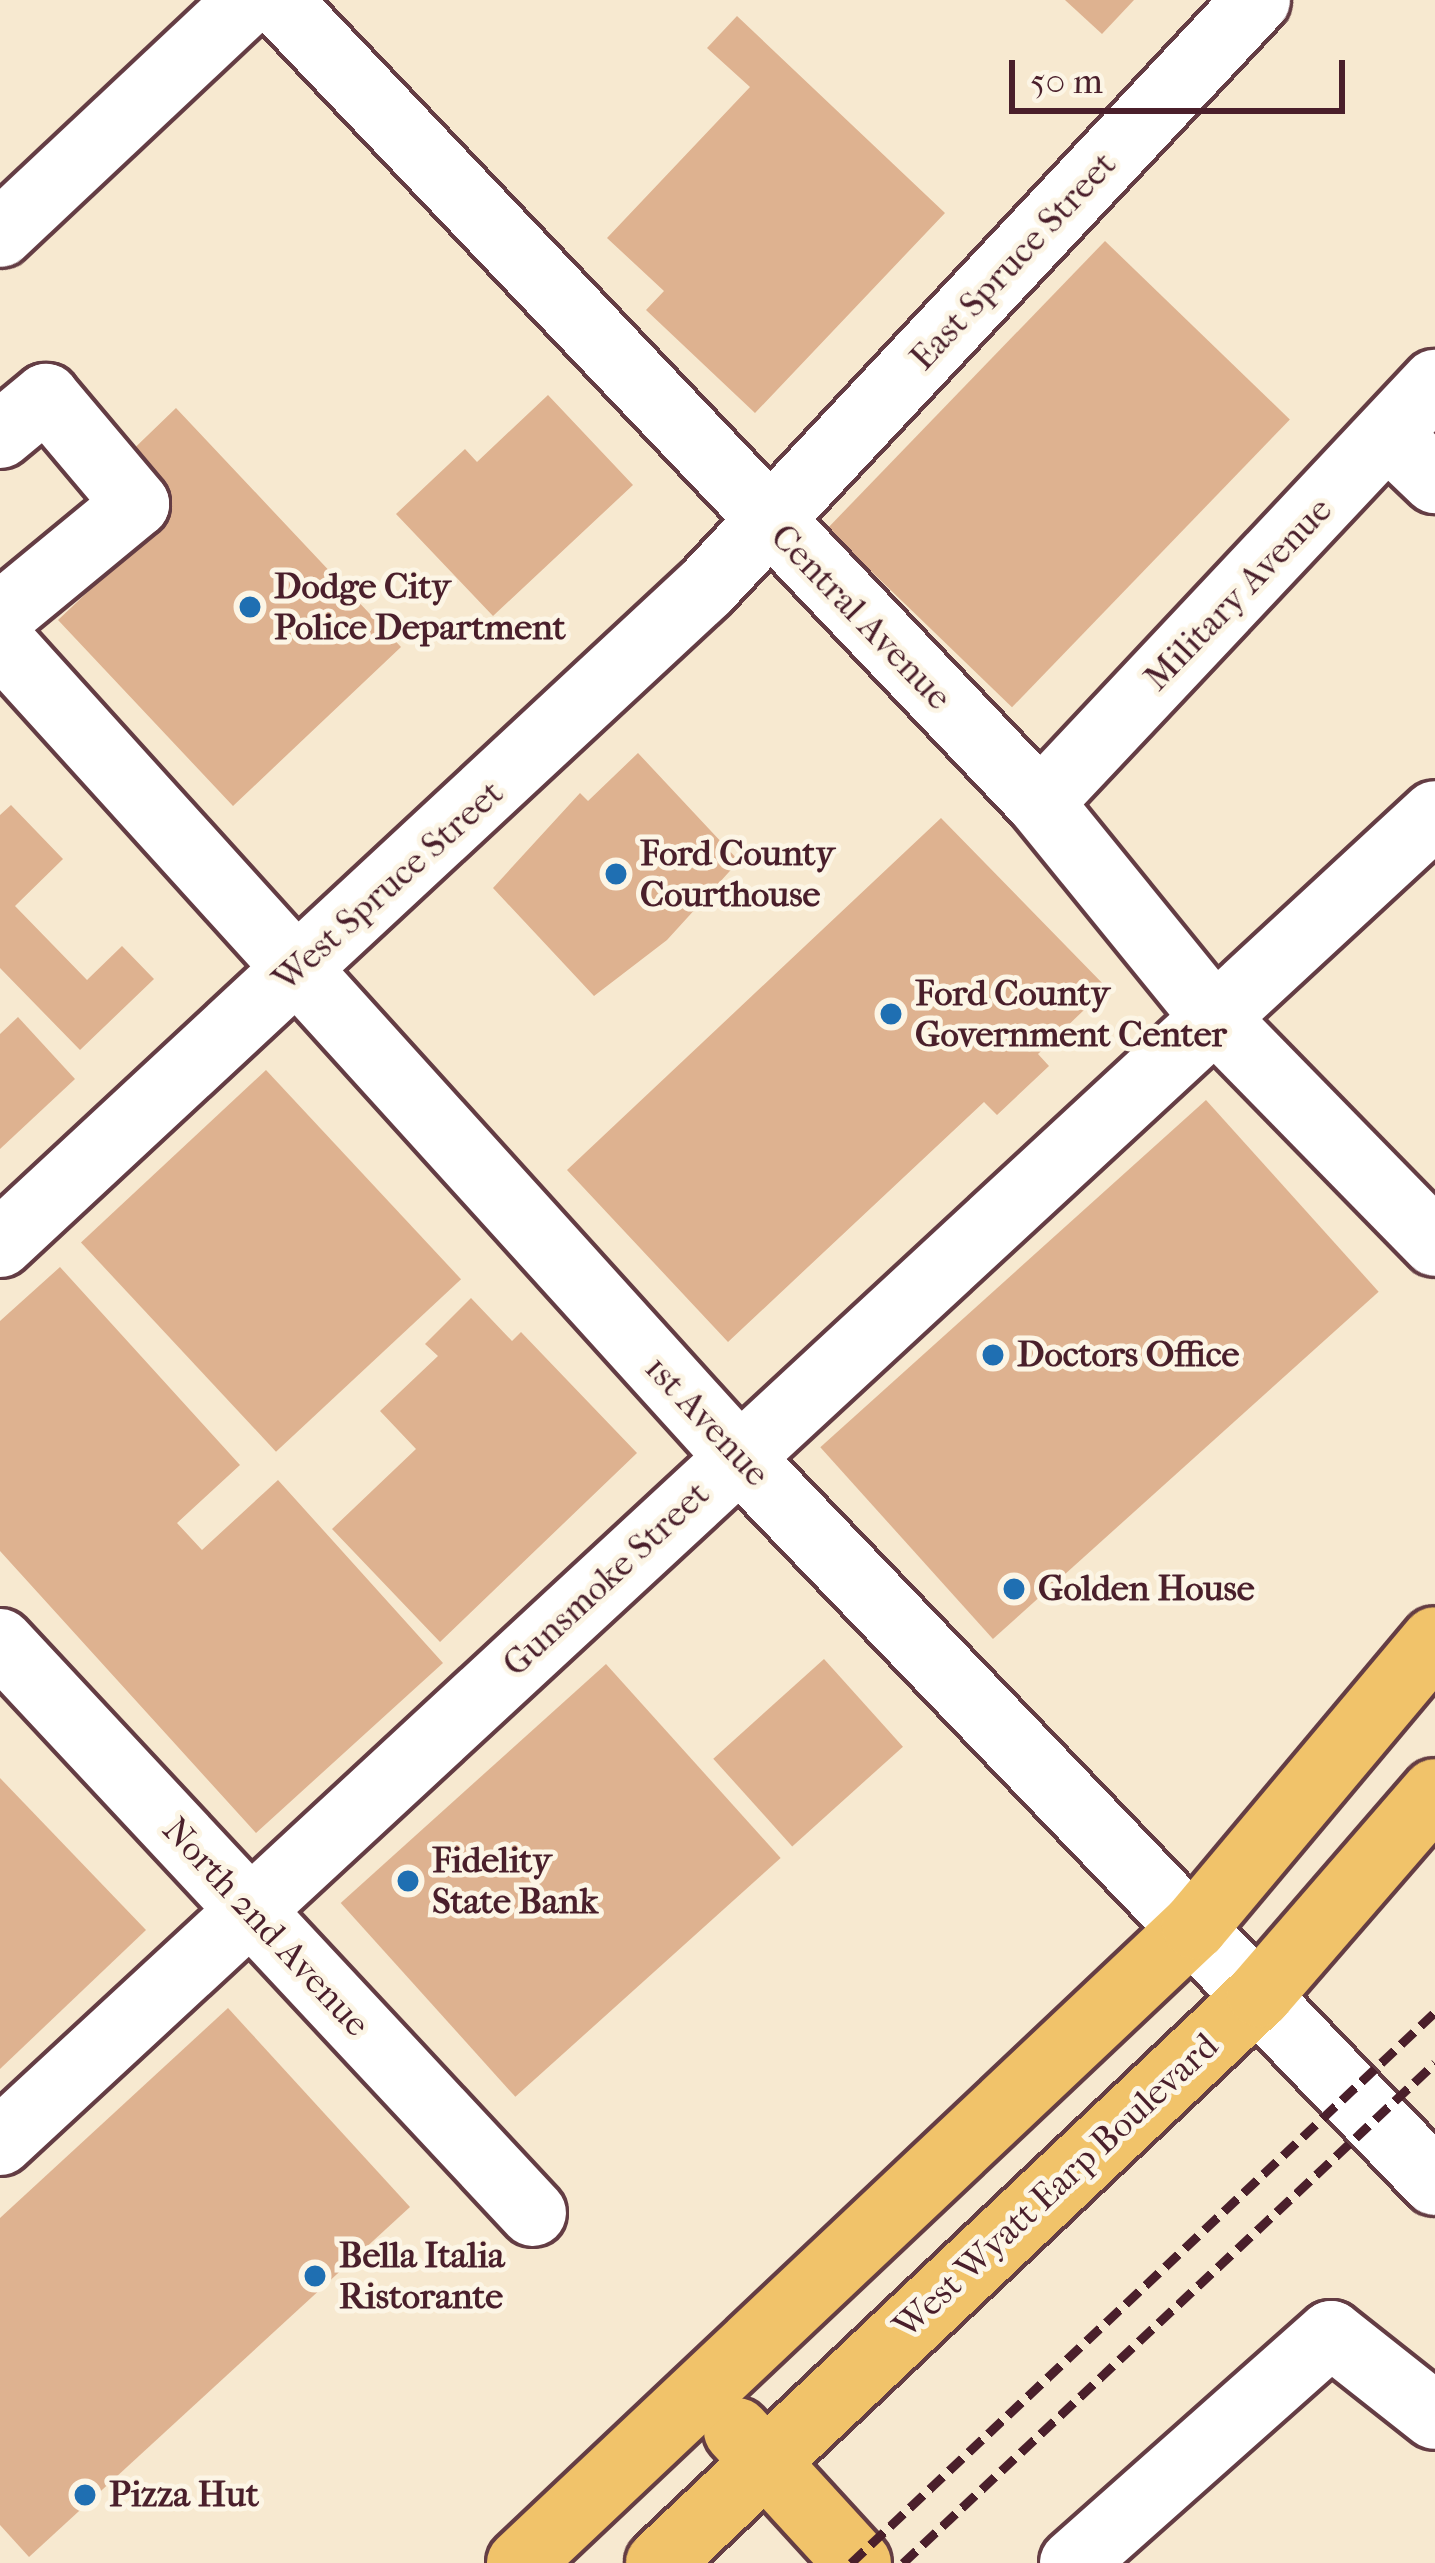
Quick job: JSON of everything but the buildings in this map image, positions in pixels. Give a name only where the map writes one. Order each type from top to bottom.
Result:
[{"type":"main road","points":[[520,2563],[1195,1926],[1435,1640]]},
{"type":"main road","name":"West Wyatt Earp Boulevard","points":[[659,2563],[1260,1994],[1435,1792]]},
{"type":"main road","points":[[701,2394],[858,2563]]},
{"type":"street","points":[[0,234],[248,0]]},
{"type":"street","name":"Central Avenue","points":[[277,0],[1040,803],[1212,1015],[1435,1243]]},
{"type":"street","name":"East Spruce Street","points":[[770,521],[1257,0]]},
{"type":"street","name":"Military Avenue","points":[[1040,803],[1412,458],[1435,383]]},
{"type":"street","points":[[0,435],[46,397],[136,504],[0,616]]},
{"type":"street","name":"West Spruce Street","points":[[0,1244],[770,521]]},
{"type":"street","name":"1st Avenue","points":[[0,640],[739,1457],[1195,1926],[1435,2182]]},
{"type":"street","name":"Gunsmoke Street","points":[[0,2142],[248,1907],[1435,814]]},
{"type":"street","name":"North 2nd Avenue","points":[[0,1642],[533,2213]]},
{"type":"street","points":[[1073,2563],[1330,2334],[1435,2416]]},
{"type":"railway","points":[[851,2563],[1435,2012]]},
{"type":"railway","points":[[903,2563],[1435,2063]]},
{"type":"place","name":"Dodge City Police Department","points":[[250,607]]},
{"type":"place","name":"Ford County Courthouse","points":[[616,874]]},
{"type":"place","name":"Ford County Government Center","points":[[891,1014]]},
{"type":"place","name":"Doctors Office","points":[[993,1355]]},
{"type":"place","name":"Golden House","points":[[1014,1589]]},
{"type":"place","name":"Fidelity State Bank","points":[[408,1881]]},
{"type":"place","name":"Bella Italia Ristorante","points":[[315,2276]]},
{"type":"place","name":"Pizza Hut","points":[[85,2495]]}]
